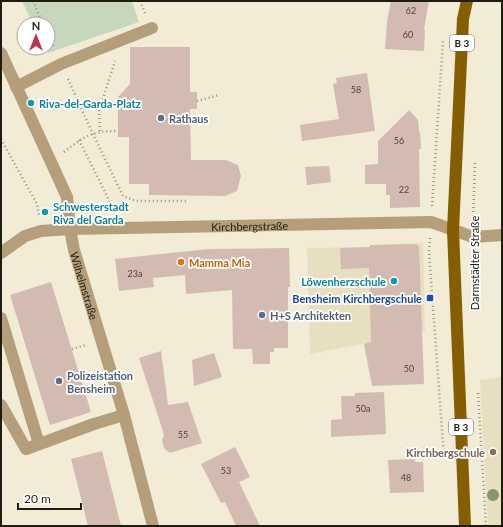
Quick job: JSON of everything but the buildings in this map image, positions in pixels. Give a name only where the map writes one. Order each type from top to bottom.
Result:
[{"type":"main road","name":"Darmstädter Straße","points":[[465,526],[453,230],[464,19],[467,1]]},
{"type":"street","points":[[16,87],[61,64],[152,28]]},
{"type":"street","name":"Wilhelmstraße","points":[[1,53],[67,197],[70,229],[76,254],[124,415],[153,526]]},
{"type":"street","name":"Kirchbergstraße","points":[[1,253],[25,236],[41,231],[70,229],[431,222],[473,237],[502,235]]},
{"type":"street","points":[[1,318],[39,444]]},
{"type":"street","points":[[1,405],[26,449],[94,424],[124,415]]},
{"type":"path","points":[[33,1],[40,16]]},
{"type":"path","points":[[100,131],[99,111],[121,39]]},
{"type":"path","points":[[61,64],[123,196],[136,201],[188,201]]},
{"type":"path","points":[[197,101],[218,95]]},
{"type":"path","points":[[51,162],[79,140],[100,131],[118,131]]},
{"type":"path","points":[[1,139],[37,204],[41,231]]},
{"type":"path","points":[[79,140],[115,212],[115,228]]},
{"type":"path","name":"Darmstädter Straße","points":[[474,292],[473,237],[475,160]]},
{"type":"path","points":[[478,391],[486,526]]},
{"type":"shaded area","points":[[421,243],[423,245],[425,332],[310,354],[307,248],[370,247],[370,245]]},
{"type":"shaded area","name":"Kirchbergschule","points":[[502,377],[502,526],[488,526],[480,380]]},
{"type":"green space","points":[[22,1],[132,1],[139,22],[56,50],[56,16],[29,16]]},
{"type":"place","name":"Riva-del-Garda-Platz","points":[[31,103]]},
{"type":"place","name":"Rathaus","points":[[161,118]]},
{"type":"place","name":"Schwesterstadt Riva del Garda","points":[[45,212]]},
{"type":"place","name":"Mamma Mia","points":[[181,262]]},
{"type":"place","name":"Löwenherzschule","points":[[394,281]]},
{"type":"place","name":"Bensheim Kirchbergschule","points":[[430,298]]},
{"type":"place","name":"H+S Architekten","points":[[262,315]]},
{"type":"place","name":"Polizeistation Bensheim","points":[[59,381]]},
{"type":"place","name":"Kirchbergschule","points":[[493,452]]}]
